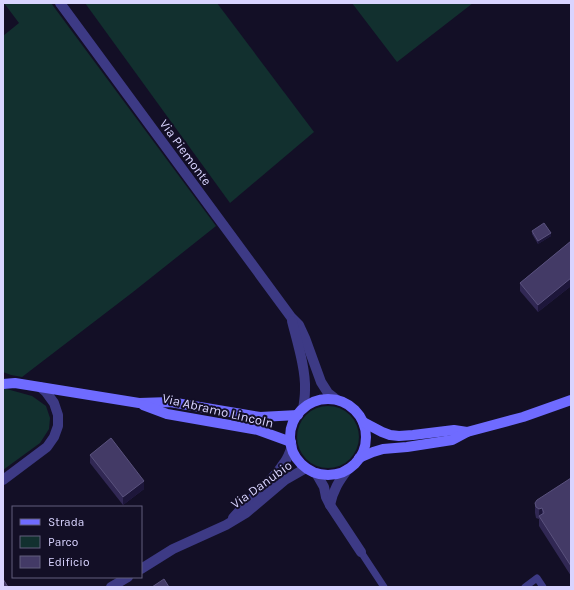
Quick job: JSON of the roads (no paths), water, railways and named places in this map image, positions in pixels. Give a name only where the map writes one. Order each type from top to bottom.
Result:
[{"type":"street","name":"Via Piemonte","points":[[60,3],[291,317],[299,325],[321,382],[328,393],[337,400]]},
{"type":"street","name":"Via Piemonte","points":[[291,317],[305,383],[305,400],[300,412]]},
{"type":"street","name":"Via Abramo Lincoln","points":[[3,377],[15,383]]},
{"type":"street","name":"Via Abramo Lincoln","points":[[3,384],[15,383],[140,403],[170,402],[260,417],[300,412]]},
{"type":"street","points":[[3,480],[47,447],[54,437],[58,426],[58,415],[54,403],[46,392],[40,387]]},
{"type":"street","points":[[323,399],[337,400],[347,404],[356,411],[363,422],[366,433],[366,444],[356,463],[348,469],[338,474],[327,475],[316,473],[306,468],[299,461],[294,452],[292,444],[292,429],[294,422],[300,412],[312,403],[323,399]]},
{"type":"street","points":[[359,458],[378,450],[452,440],[467,432],[523,417],[571,400]]},
{"type":"street","name":"Via Abramo Lincoln","points":[[140,403],[166,414],[258,430],[292,444]]},
{"type":"street","points":[[363,422],[382,432],[399,436],[454,430],[467,432]]},
{"type":"street","name":"Via Danubio","points":[[231,522],[242,508],[285,463],[292,444]]},
{"type":"street","name":"Via Danubio","points":[[142,568],[173,550],[231,522],[246,513],[285,480],[306,468]]},
{"type":"street","points":[[330,505],[332,495],[348,469]]},
{"type":"street","points":[[316,473],[324,487],[326,497],[330,505],[361,552]]},
{"type":"street","points":[[111,587],[126,578]]},
{"type":"lane","points":[[361,552],[384,587]]},
{"type":"lane","points":[[525,587],[537,578],[543,587]]}]
